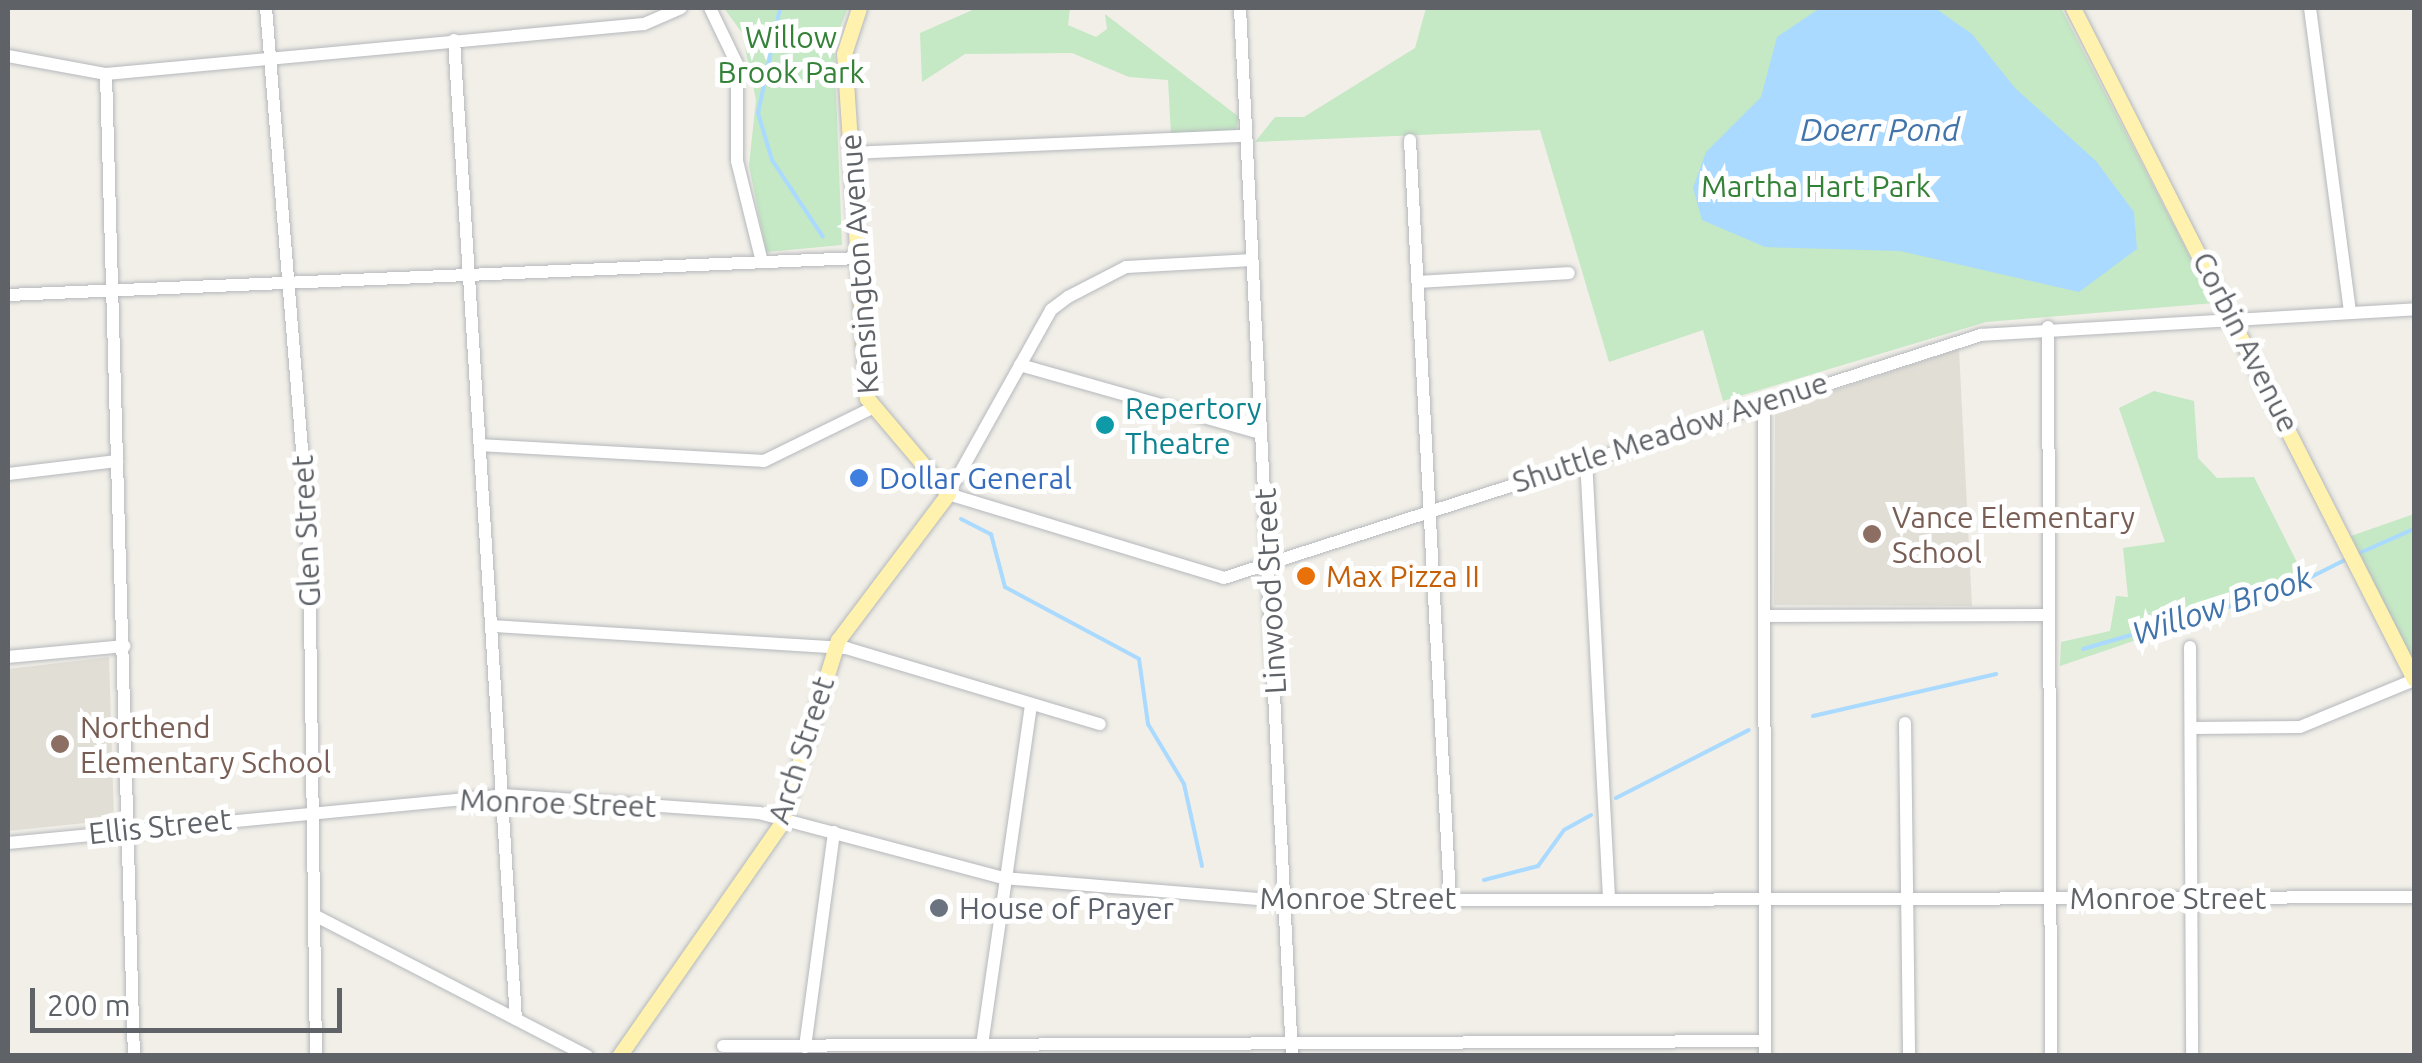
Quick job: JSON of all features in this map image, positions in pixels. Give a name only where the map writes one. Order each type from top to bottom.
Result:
[{"type":"main road","name":"Kensington Avenue","points":[[859,8],[844,50],[870,409],[948,494]]},
{"type":"main road","name":"Corbin Avenue","points":[[2072,8],[2231,313],[2414,680]]},
{"type":"main road","name":"Arch Street","points":[[619,1056],[784,818],[835,646],[948,494]]},
{"type":"street","name":"Glen Street","points":[[266,8],[309,536],[316,1056]]},
{"type":"street","points":[[8,56],[106,74],[644,24],[681,8]]},
{"type":"street","points":[[710,8],[737,64],[737,162],[762,262]]},
{"type":"street","name":"Linwood Street","points":[[1240,8],[1292,1050]]},
{"type":"street","points":[[2310,8],[2350,310]]},
{"type":"street","points":[[454,40],[516,1019]]},
{"type":"street","points":[[106,74],[134,1056]]},
{"type":"street","points":[[850,153],[1245,136]]},
{"type":"street","points":[[1410,140],[1450,899]]},
{"type":"street","points":[[8,295],[858,258]]},
{"type":"street","points":[[948,494],[1051,310],[1126,267],[1252,260]]},
{"type":"street","points":[[1419,282],[1569,273]]},
{"type":"street","name":"Shuttle Meadow Avenue","points":[[948,494],[1026,512],[1205,578],[1269,564],[1948,343],[2048,328],[2231,313],[2414,309]]},
{"type":"street","points":[[2048,328],[2052,1056]]},
{"type":"street","points":[[1020,365],[1261,433]]},
{"type":"street","points":[[723,1046],[982,1045],[1065,1050],[1765,1048],[1764,401]]},
{"type":"street","points":[[480,445],[764,460],[870,409]]},
{"type":"street","points":[[1586,459],[1609,900]]},
{"type":"street","points":[[8,474],[117,461]]},
{"type":"street","points":[[1764,616],[2049,615]]},
{"type":"street","points":[[493,626],[835,646],[1100,724]]},
{"type":"street","points":[[8,657],[124,646]]},
{"type":"street","points":[[2190,647],[2192,1056]]},
{"type":"street","points":[[2192,728],[2300,727],[2414,680]]},
{"type":"street","points":[[982,1045],[1003,878],[1031,705]]},
{"type":"street","points":[[1906,723],[1909,1056]]},
{"type":"street","name":"Monroe Street","points":[[312,808],[503,796],[784,818],[1003,878],[1285,901],[2414,897]]},
{"type":"street","name":"Ellis Street","points":[[8,843],[312,808]]},
{"type":"street","points":[[805,1047],[834,832]]},
{"type":"street","points":[[316,916],[587,1056]]},
{"type":"shaded area","name":"Vance Elementary School","points":[[1959,349],[1972,606],[1774,605],[1775,410]]},
{"type":"shaded area","name":"Northend Elementary School","points":[[109,657],[114,820],[8,831],[8,669]]},
{"type":"green space","name":"Willow Brook Park","points":[[724,8],[848,8],[834,42],[842,245],[766,252],[749,165],[756,100],[742,33]]},
{"type":"green space","points":[[977,8],[1070,8],[1068,25],[1096,37],[1107,29],[1105,14],[1239,117],[1236,130],[1171,134],[1168,80],[1129,77],[1072,53],[965,54],[922,82],[920,33]]},
{"type":"green space","name":"Martha Hart Park","points":[[1426,8],[2061,8],[2214,303],[1986,322],[1723,401],[1703,330],[1609,362],[1540,130],[1255,142],[1275,117],[1304,117],[1415,48]]},
{"type":"green space","points":[[2154,391],[2194,401],[2198,458],[2217,478],[2254,477],[2307,582],[2060,666],[2061,642],[2110,631],[2116,596],[2128,597],[2123,548],[2165,542],[2119,408]]},
{"type":"green space","points":[[2414,514],[2414,663],[2351,536]]},
{"type":"water","name":"Doerr Pond","points":[[1820,8],[1935,8],[1972,34],[2015,88],[2096,161],[2134,212],[2137,249],[2079,292],[1900,251],[1765,247],[1702,220],[1693,188],[1706,152],[1761,97],[1777,37]]},
{"type":"waterway","name":"Willow Brook","points":[[780,8],[758,113],[772,160],[823,237]]},
{"type":"waterway","name":"Willow Brook","points":[[961,519],[991,534],[1005,587],[1139,659],[1148,724],[1184,784],[1202,866]]},
{"type":"waterway","name":"Willow Brook","points":[[2355,555],[2414,529]]},
{"type":"waterway","name":"Willow Brook","points":[[2083,649],[2283,591],[2347,559]]},
{"type":"waterway","name":"Willow Brook","points":[[1813,716],[1996,674]]},
{"type":"waterway","name":"Willow Brook","points":[[1616,798],[1749,730]]},
{"type":"waterway","name":"Willow Brook","points":[[1484,880],[1538,866],[1564,830],[1591,815]]},
{"type":"place","name":"Repertory Theatre","points":[[1105,425]]},
{"type":"place","name":"Dollar General","points":[[859,478]]},
{"type":"place","name":"Vance Elementary School","points":[[1872,534]]},
{"type":"place","name":"Max Pizza II","points":[[1306,576]]},
{"type":"place","name":"Northend Elementary School","points":[[60,744]]},
{"type":"place","name":"House of Prayer","points":[[939,908]]}]
